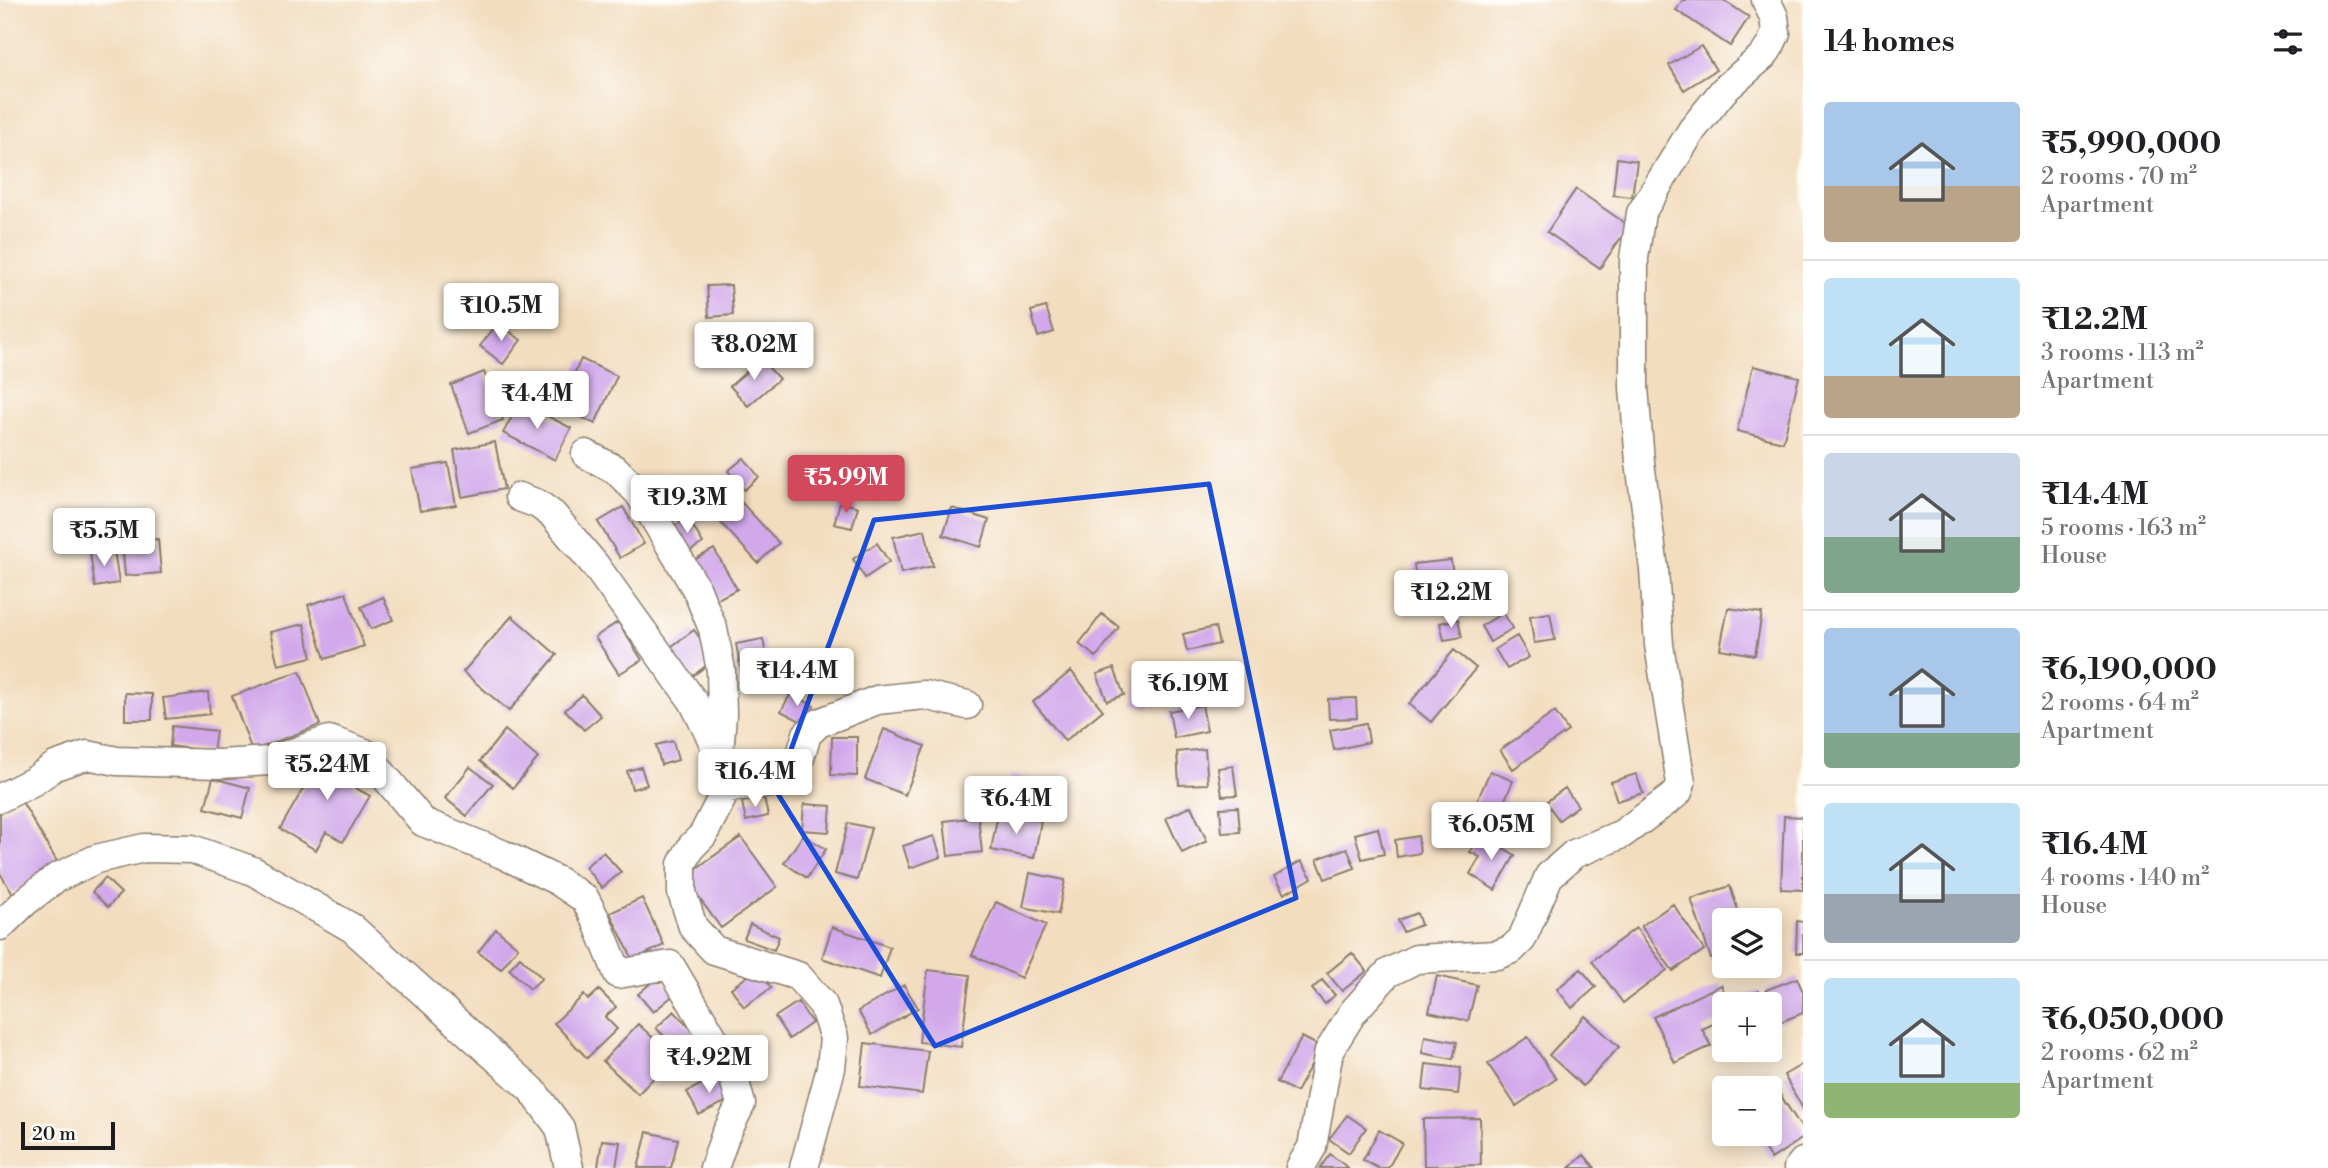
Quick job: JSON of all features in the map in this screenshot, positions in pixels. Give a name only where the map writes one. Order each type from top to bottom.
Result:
[{"type":"street","points":[[1300,1168],[1312,1147],[1329,1051],[1353,1012],[1388,973],[1416,959],[1496,955],[1512,949],[1522,939],[1549,876],[1574,854],[1622,834],[1678,792],[1681,783],[1660,645],[1654,569],[1640,462],[1634,387],[1634,258],[1641,213],[1692,130],[1724,90],[1764,55],[1770,46],[1776,33],[1774,17],[1766,0]]},
{"type":"street","points":[[586,454],[616,470],[639,493],[697,590],[713,629],[721,670],[719,754]]},
{"type":"street","points":[[519,497],[538,504],[553,515],[595,565],[693,701],[719,754],[727,788],[703,835],[692,846],[682,864],[682,892],[694,927],[714,950],[798,976],[823,1005],[834,1038],[831,1068],[804,1168]]},
{"type":"street","points":[[727,788],[779,782],[798,765],[807,734],[819,723],[877,700],[924,695],[967,705]]},
{"type":"street","points":[[0,798],[34,781],[55,766],[87,755],[117,761],[219,764],[270,761],[329,740],[365,753],[424,822],[502,854],[558,881],[585,899],[618,974],[670,965],[731,1068],[741,1104],[725,1136],[714,1168]]},
{"type":"street","points":[[0,926],[24,902],[56,878],[96,859],[144,848],[192,849],[253,871],[352,928],[532,1090],[560,1128],[569,1168]]},
{"type":"street","points":[[1798,1168],[1803,1162]]},
{"type":"highlighted area","points":[[1209,484],[1296,898],[935,1046],[776,791],[874,520]]},
{"type":"building","points":[[1683,0],[1723,0],[1749,17],[1730,46],[1676,10]]},
{"type":"building","points":[[1701,46],[1716,70],[1684,90],[1669,65]]},
{"type":"building","points":[[1617,158],[1637,161],[1632,197],[1613,195]]},
{"type":"building","points":[[1576,189],[1629,226],[1600,268],[1547,232]]},
{"type":"building","points":[[731,285],[733,315],[709,317],[707,286]]},
{"type":"building","points":[[1046,307],[1054,332],[1038,337],[1031,311]]},
{"type":"building","points":[[498,323],[521,340],[503,364],[480,346]]},
{"type":"building","points":[[581,359],[617,376],[595,424],[559,406]]},
{"type":"building","points":[[761,359],[779,379],[748,406],[730,386]]},
{"type":"building","points":[[1753,366],[1799,377],[1783,442],[1737,431]]},
{"type":"building","points":[[484,372],[503,420],[469,433],[451,385]]},
{"type":"building","points":[[520,402],[571,428],[555,460],[503,433]]},
{"type":"building","points":[[495,442],[504,489],[462,497],[454,450]]},
{"type":"building","points":[[744,458],[759,477],[744,490],[728,471]]},
{"type":"building","points":[[448,463],[456,505],[420,511],[412,469]]},
{"type":"building","points":[[840,502],[858,507],[852,528],[834,524]]},
{"type":"building","points":[[742,503],[779,543],[758,563],[721,523]]},
{"type":"building","points":[[623,507],[644,544],[620,558],[598,522]]},
{"type":"building","points":[[952,508],[989,520],[981,547],[943,535]]},
{"type":"building","points":[[688,518],[703,543],[687,553],[671,528]]},
{"type":"building","points":[[925,530],[933,566],[901,573],[893,537]]},
{"type":"building","points":[[158,539],[161,573],[125,576],[122,542]]},
{"type":"building","points":[[877,543],[889,562],[865,578],[853,559]]},
{"type":"building","points":[[714,549],[737,589],[714,601],[692,561]]},
{"type":"building","points":[[114,550],[119,583],[95,587],[90,553]]},
{"type":"building","points":[[1451,560],[1455,594],[1418,598],[1414,564]]},
{"type":"building","points":[[346,593],[364,646],[325,659],[308,605]]},
{"type":"building","points":[[383,597],[393,620],[371,629],[361,607]]},
{"type":"building","points":[[1728,608],[1762,613],[1755,655],[1720,649]]},
{"type":"building","points":[[1503,613],[1513,628],[1490,642],[1481,626]]},
{"type":"building","points":[[1550,613],[1555,640],[1534,643],[1530,616]]},
{"type":"building","points":[[1102,614],[1119,627],[1096,657],[1079,644]]},
{"type":"building","points":[[512,616],[557,655],[509,711],[463,672]]},
{"type":"building","points":[[1458,619],[1462,637],[1444,640],[1440,623]]},
{"type":"building","points":[[618,622],[642,660],[619,674],[595,637]]},
{"type":"building","points":[[304,624],[312,657],[278,665],[270,632]]},
{"type":"building","points":[[1215,627],[1219,644],[1187,651],[1183,634]]},
{"type":"building","points":[[694,630],[715,659],[690,678],[668,649]]},
{"type":"building","points":[[1517,636],[1529,657],[1507,669],[1495,649]]},
{"type":"building","points":[[763,639],[768,665],[741,671],[736,644]]},
{"type":"building","points":[[1454,650],[1476,668],[1431,722],[1409,704]]},
{"type":"building","points":[[1114,668],[1124,695],[1107,701],[1097,674]]},
{"type":"building","points":[[300,671],[320,725],[252,751],[232,696]]},
{"type":"building","points":[[1071,671],[1103,710],[1065,741],[1033,702]]},
{"type":"building","points":[[1138,676],[1155,679],[1150,707],[1134,704]]},
{"type":"building","points":[[1187,676],[1193,691],[1168,702],[1162,688]]},
{"type":"building","points":[[208,692],[210,714],[166,719],[163,698]]},
{"type":"building","points":[[125,693],[152,694],[152,720],[125,720]]},
{"type":"building","points":[[791,693],[814,706],[804,723],[781,711]]},
{"type":"building","points":[[582,695],[601,716],[584,730],[565,710]]},
{"type":"building","points":[[1356,698],[1357,718],[1329,719],[1328,699]]},
{"type":"building","points":[[1202,705],[1207,731],[1174,738],[1169,711]]},
{"type":"building","points":[[1555,712],[1568,731],[1513,769],[1500,750]]},
{"type":"building","points":[[1366,723],[1369,742],[1334,750],[1330,730]]},
{"type":"building","points":[[172,726],[216,731],[213,752],[170,746]]},
{"type":"building","points":[[884,729],[925,746],[905,795],[865,779]]},
{"type":"building","points":[[505,730],[538,758],[513,788],[480,761]]},
{"type":"building","points":[[832,737],[857,737],[857,776],[831,775]]},
{"type":"building","points":[[673,741],[678,760],[661,765],[656,745]]},
{"type":"building","points":[[326,749],[362,769],[352,786],[370,796],[343,842],[326,832],[316,850],[280,829]]},
{"type":"building","points":[[1205,749],[1208,784],[1179,785],[1177,752]]},
{"type":"building","points":[[1233,766],[1237,795],[1222,796],[1218,768]]},
{"type":"building","points":[[470,767],[493,784],[467,816],[445,798]]},
{"type":"building","points":[[641,767],[647,785],[632,789],[627,771]]},
{"type":"building","points":[[1490,771],[1513,781],[1491,832],[1468,822]]},
{"type":"building","points":[[1636,774],[1643,793],[1617,801],[1611,782]]},
{"type":"building","points":[[1010,775],[1042,781],[1036,813],[1004,807]]},
{"type":"building","points":[[213,778],[250,788],[242,818],[205,808]]},
{"type":"building","points":[[1565,788],[1578,806],[1559,820],[1546,802]]},
{"type":"building","points":[[764,798],[768,816],[746,821],[742,802]]},
{"type":"building","points":[[21,800],[59,865],[12,893],[0,873],[0,813]]},
{"type":"building","points":[[804,804],[831,806],[829,832],[802,830]]},
{"type":"building","points":[[1191,806],[1207,841],[1182,853],[1166,818]]},
{"type":"building","points":[[1238,807],[1240,832],[1222,833],[1220,808]]},
{"type":"building","points":[[998,813],[1041,821],[1034,858],[991,850]]},
{"type":"building","points":[[1784,816],[1803,817],[1803,890],[1781,889]]},
{"type":"building","points":[[978,817],[982,852],[948,856],[944,821]]},
{"type":"building","points":[[848,823],[871,828],[857,880],[835,874]]},
{"type":"building","points":[[1378,828],[1384,854],[1362,859],[1355,834]]},
{"type":"building","points":[[1481,834],[1515,855],[1495,890],[1470,874],[1480,857],[1470,852]]},
{"type":"building","points":[[803,835],[826,849],[807,878],[784,863]]},
{"type":"building","points":[[934,836],[941,857],[910,868],[903,846]]},
{"type":"building","points":[[1418,836],[1420,853],[1397,857],[1395,840]]},
{"type":"building","points":[[741,837],[777,887],[721,928],[684,877]]},
{"type":"building","points":[[1347,848],[1355,868],[1325,879],[1317,859]]},
{"type":"building","points":[[603,852],[621,872],[602,888],[585,867]]},
{"type":"building","points":[[1301,861],[1312,878],[1284,894],[1274,877]]},
{"type":"building","points":[[1030,873],[1065,880],[1058,914],[1023,907]]},
{"type":"building","points":[[105,878],[121,893],[108,907],[92,892]]},
{"type":"building","points":[[1730,886],[1737,908],[1712,908],[1712,959],[1711,959],[1691,899]]},
{"type":"building","points":[[642,898],[664,945],[633,960],[610,913]]},
{"type":"building","points":[[996,902],[1046,925],[1021,978],[972,955]]},
{"type":"building","points":[[1673,904],[1704,950],[1673,971],[1641,926]]},
{"type":"building","points":[[1417,913],[1421,925],[1403,932],[1398,920]]},
{"type":"building","points":[[1797,921],[1803,922],[1803,953],[1796,953]]},
{"type":"building","points":[[750,924],[779,937],[774,950],[744,939]]},
{"type":"building","points":[[832,927],[890,947],[880,978],[822,958]]},
{"type":"building","points":[[1636,928],[1667,970],[1623,1003],[1592,961]]},
{"type":"building","points":[[496,929],[518,947],[501,969],[478,952]]},
{"type":"building","points":[[1352,953],[1367,971],[1342,991],[1327,973]]},
{"type":"building","points":[[520,957],[542,978],[530,989],[509,969]]},
{"type":"building","points":[[758,969],[771,988],[744,1007],[731,988]]},
{"type":"building","points":[[1581,969],[1596,987],[1572,1008],[1557,989]]},
{"type":"building","points":[[928,970],[970,975],[961,1047],[919,1042]]},
{"type":"building","points":[[659,976],[675,994],[653,1012],[638,994]]},
{"type":"building","points":[[1437,976],[1477,985],[1468,1021],[1429,1012]]},
{"type":"building","points":[[1797,978],[1803,992],[1803,1013],[1782,1021],[1782,992],[1766,990]]},
{"type":"building","points":[[1322,980],[1335,995],[1325,1004],[1312,989]]},
{"type":"building","points":[[904,985],[918,1008],[872,1035],[858,1011]]},
{"type":"building","points":[[1721,985],[1724,992],[1712,992],[1712,1024],[1702,1029],[1711,1046],[1675,1063],[1653,1017]]},
{"type":"building","points":[[599,990],[616,1007],[605,1017],[617,1029],[587,1058],[554,1023],[584,995],[588,1000]]},
{"type":"building","points":[[798,1002],[812,1023],[789,1039],[775,1017]]},
{"type":"building","points":[[674,1011],[695,1033],[678,1050],[656,1028]]},
{"type":"building","points":[[1585,1016],[1619,1047],[1583,1086],[1549,1055]]},
{"type":"building","points":[[638,1024],[674,1057],[638,1094],[603,1061]]},
{"type":"building","points":[[1425,1036],[1457,1042],[1453,1059],[1422,1053]]},
{"type":"building","points":[[1302,1037],[1321,1047],[1296,1092],[1277,1082]]},
{"type":"building","points":[[1528,1037],[1556,1079],[1516,1106],[1488,1064]]},
{"type":"building","points":[[865,1043],[928,1051],[922,1094],[860,1086]]},
{"type":"building","points":[[1426,1064],[1461,1068],[1458,1094],[1423,1090]]},
{"type":"building","points":[[1803,1064],[1803,1109],[1784,1075]]},
{"type":"building","points":[[718,1075],[731,1099],[699,1115],[687,1092]]},
{"type":"building","points":[[1782,1098],[1803,1130],[1803,1138],[1771,1159],[1763,1146],[1782,1146]]},
{"type":"building","points":[[1347,1115],[1366,1128],[1349,1153],[1329,1139]]},
{"type":"building","points":[[1480,1118],[1481,1165],[1424,1166],[1423,1119]]},
{"type":"building","points":[[1379,1130],[1402,1143],[1388,1168],[1378,1168],[1363,1160]]},
{"type":"building","points":[[647,1132],[678,1139],[671,1168],[638,1168]]},
{"type":"building","points":[[602,1140],[620,1142],[616,1168],[598,1167]]},
{"type":"building","points":[[1330,1154],[1348,1168],[1320,1168]]},
{"type":"building","points":[[1584,1155],[1595,1168],[1569,1168]]}]
